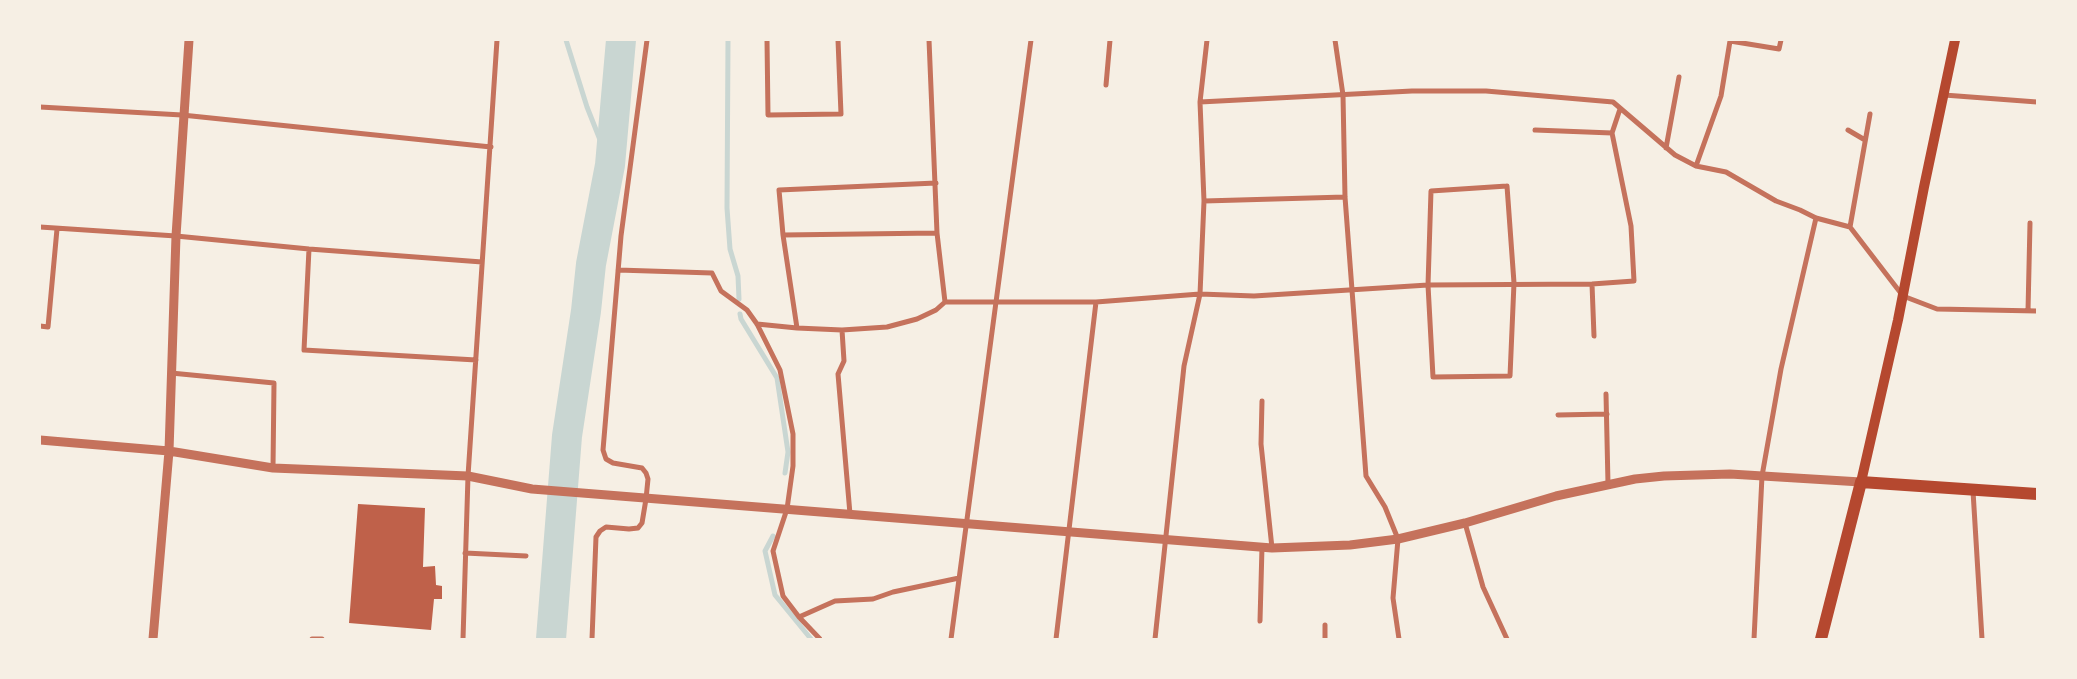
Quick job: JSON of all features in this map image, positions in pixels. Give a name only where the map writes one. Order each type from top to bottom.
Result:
[{"type":"main road","points":[[1821,639],[1861,482],[1903,296],[1955,40]]},
{"type":"main road","points":[[1861,482],[2037,494]]},
{"type":"street","points":[[153,639],[169,451],[176,236],[182,116],[189,40]]},
{"type":"street","points":[[463,639],[468,476],[497,40]]},
{"type":"street","points":[[592,639],[596,537],[606,527],[638,528],[642,523],[648,480],[642,468],[613,463],[606,459],[603,450],[618,270],[647,40]]},
{"type":"street","points":[[767,40],[768,116],[841,114],[838,40]]},
{"type":"street","points":[[929,40],[937,233],[945,302]]},
{"type":"street","points":[[952,639],[1031,40]]},
{"type":"street","points":[[1106,85],[1110,40]]},
{"type":"street","points":[[1155,639],[1184,366],[1200,294],[1204,201],[1200,102],[1207,40]]},
{"type":"street","points":[[1335,40],[1343,95],[1345,197],[1350,290],[1366,476],[1385,507],[1398,539],[1393,598],[1399,639]]},
{"type":"street","points":[[1696,166],[1721,96],[1730,41],[1779,49],[1781,40]]},
{"type":"street","points":[[1666,148],[1679,78]]},
{"type":"street","points":[[1200,102],[1412,91],[1486,91],[1613,102],[1674,155],[1696,166],[1726,172],[1776,201],[1816,218],[1850,227],[1903,296],[1937,308],[2037,311]]},
{"type":"street","points":[[1943,95],[2037,102]]},
{"type":"street","points":[[40,106],[182,116],[490,146]]},
{"type":"street","points":[[757,324],[842,330],[886,327],[917,319],[936,310],[945,302],[1096,302],[1200,294],[1254,296],[1428,285],[1592,284],[1634,281],[1631,226],[1612,133],[1620,109]]},
{"type":"street","points":[[1850,227],[1870,114]]},
{"type":"street","points":[[1535,130],[1612,133]]},
{"type":"street","points":[[1848,130],[1865,140]]},
{"type":"street","points":[[797,328],[783,235],[779,190],[936,184]]},
{"type":"street","points":[[1507,186],[1514,283],[1510,376],[1433,377],[1428,285],[1431,191],[1507,186]]},
{"type":"street","points":[[1204,201],[1345,197]]},
{"type":"street","points":[[1754,639],[1762,476],[1780,369],[1816,218]]},
{"type":"street","points":[[2028,311],[2030,223]]},
{"type":"street","points":[[40,228],[176,236],[309,249],[482,262]]},
{"type":"street","points":[[40,326],[48,327],[57,229]]},
{"type":"street","points":[[783,235],[937,233]]},
{"type":"street","points":[[309,249],[304,350],[476,360]]},
{"type":"street","points":[[618,270],[712,273],[721,291],[747,310],[757,324],[780,370],[793,434],[793,466],[787,509],[773,551],[783,596],[799,617],[820,639]]},
{"type":"street","points":[[1592,284],[1594,336]]},
{"type":"street","points":[[1056,639],[1096,302]]},
{"type":"street","points":[[842,330],[844,361],[838,374],[850,514]]},
{"type":"street","points":[[171,373],[274,384],[273,468]]},
{"type":"street","points":[[1606,394],[1608,484]]},
{"type":"street","points":[[1262,401],[1261,444],[1272,548]]},
{"type":"street","points":[[1558,415],[1606,414]]},
{"type":"street","points":[[40,440],[169,451],[273,468],[468,476],[532,489],[593,495],[1272,548],[1350,546],[1398,539],[1465,523],[1556,496],[1608,484],[1664,476],[1762,476],[1861,482]]},
{"type":"street","points":[[1973,490],[1982,639]]},
{"type":"street","points":[[1465,523],[1483,586],[1507,639]]},
{"type":"street","points":[[1260,621],[1262,547]]},
{"type":"street","points":[[466,553],[526,556]]},
{"type":"street","points":[[799,617],[835,601],[873,599],[893,592],[960,578]]},
{"type":"street","points":[[1325,624],[1325,639]]},
{"type":"street","points":[[312,639],[322,639]]},
{"type":"building","points":[[358,504],[425,508],[423,567],[435,566],[436,585],[442,586],[442,599],[434,599],[431,630],[349,623]]},
{"type":"waterway","points":[[566,40],[587,107],[610,165]]},
{"type":"waterway","points":[[551,639],[567,436],[586,311],[591,264],[610,165],[621,40]]},
{"type":"waterway","points":[[728,40],[727,208],[730,249],[738,276],[739,299]]},
{"type":"waterway","points":[[740,314],[741,319],[777,378],[788,452],[785,473]]},
{"type":"waterway","points":[[773,536],[765,551],[775,595],[811,639]]}]
